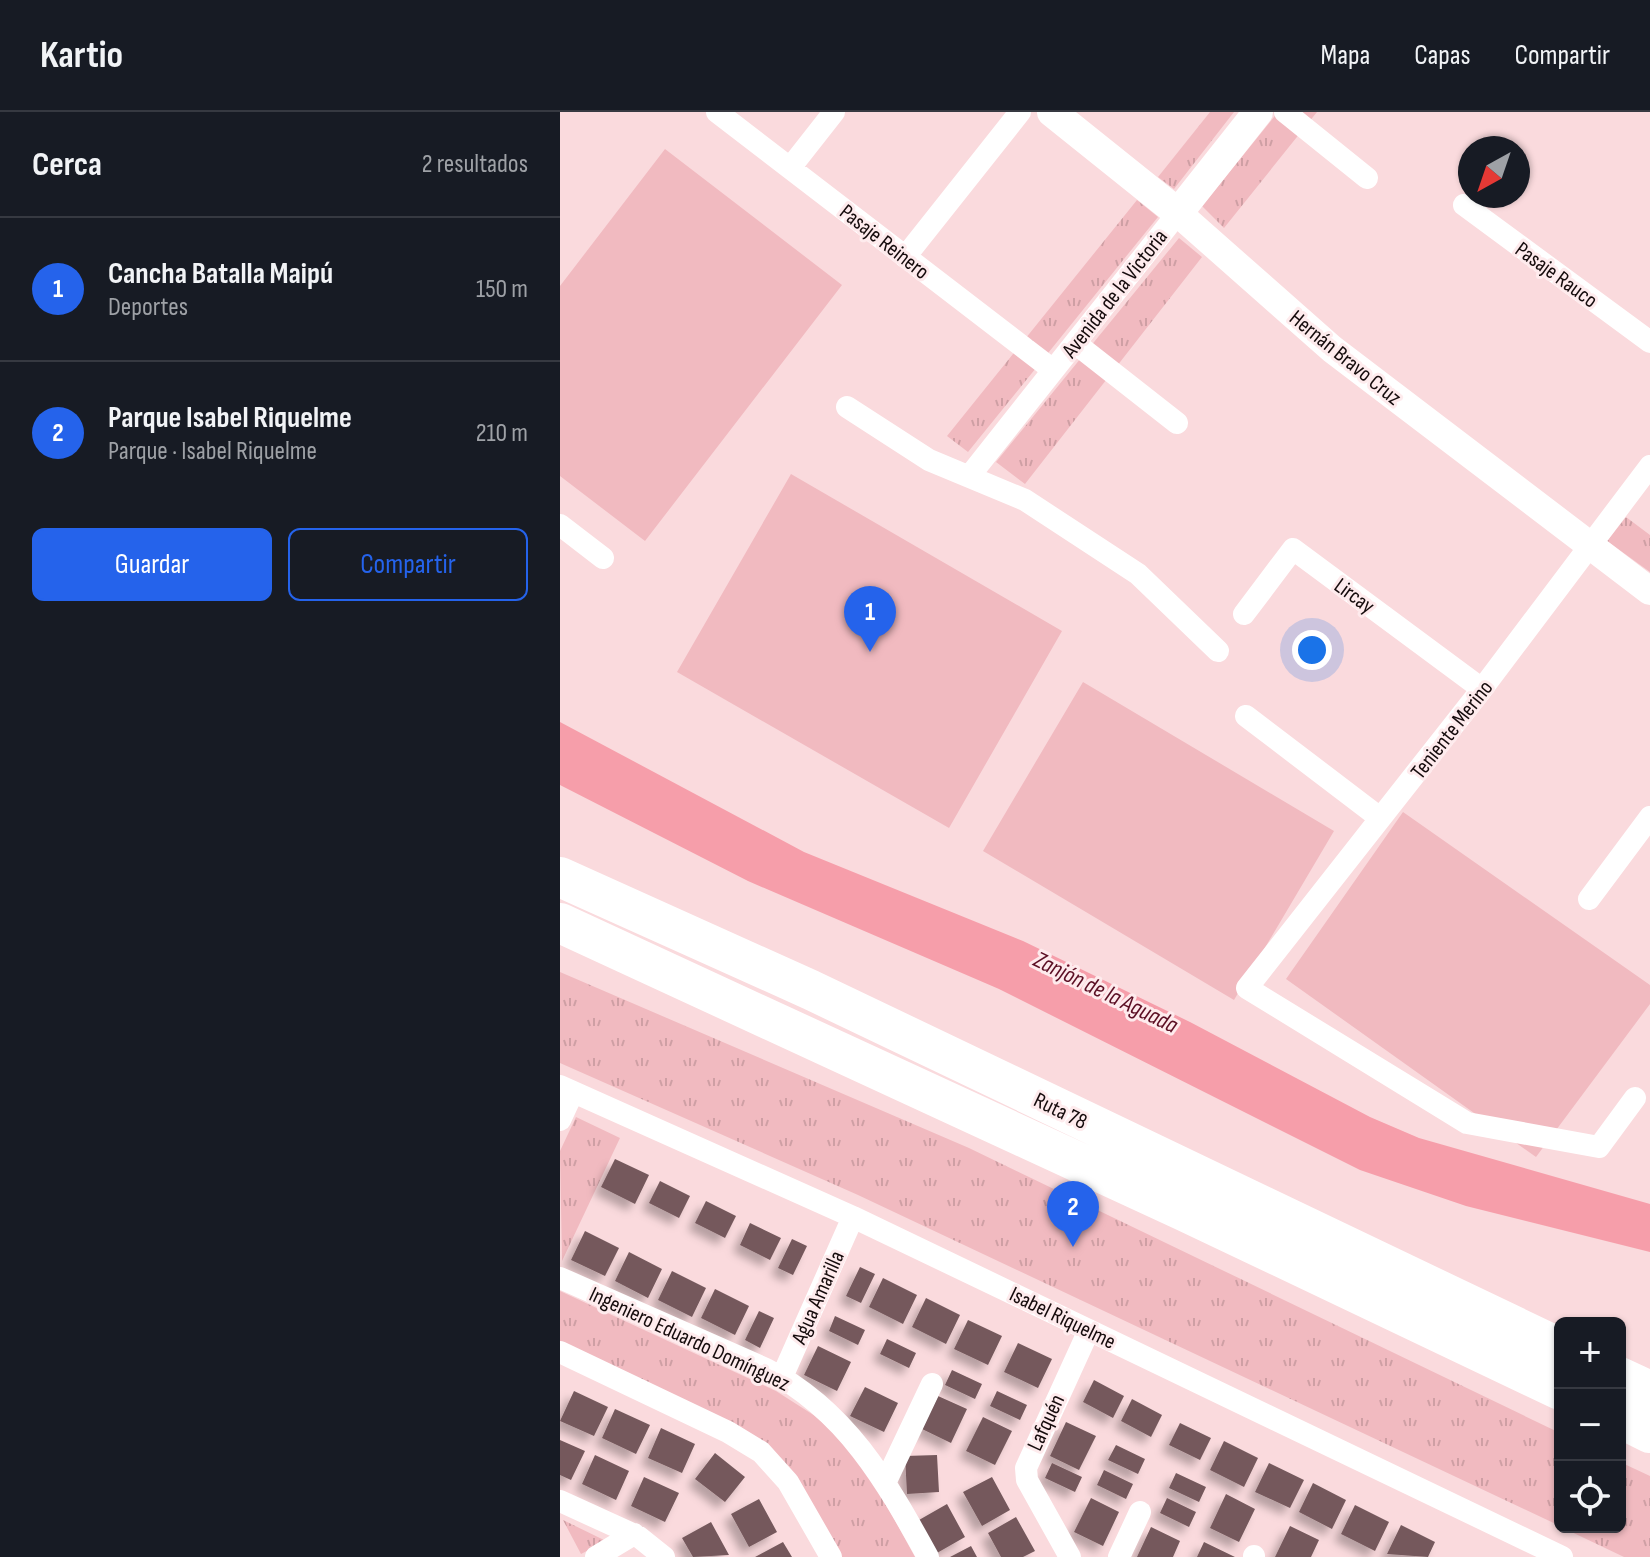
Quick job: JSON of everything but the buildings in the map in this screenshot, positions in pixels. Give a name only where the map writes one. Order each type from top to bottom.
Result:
[{"type":"highway","name":"Ruta 78","points":[[560,877],[811,990],[1554,1345]]},
{"type":"highway","name":"Ruta 78","points":[[560,923],[1155,1198],[1558,1389]]},
{"type":"highway","points":[[1626,1380],[1650,1391]]},
{"type":"highway","points":[[1626,1421],[1650,1433]]},
{"type":"main road","name":"Hernán Bravo Cruz","points":[[1052,112],[1178,213]]},
{"type":"main road","name":"Avenida de la Victoria","points":[[1178,213],[1258,112]]},
{"type":"street","name":"Pasaje Reinero","points":[[717,112],[1053,370]]},
{"type":"street","points":[[790,168],[834,112]]},
{"type":"street","points":[[905,257],[1020,112]]},
{"type":"street","points":[[1285,112],[1367,178]]},
{"type":"street","name":"Pasaje Rauco","points":[[1468,208],[1650,342]]},
{"type":"street","name":"Avenida de la Victoria","points":[[971,474],[1178,213]]},
{"type":"street","name":"Hernán Bravo Cruz","points":[[1178,213],[1332,349],[1650,591]]},
{"type":"street","points":[[1075,343],[1177,423]]},
{"type":"street","points":[[847,407],[929,460],[971,474],[1025,500],[1138,574],[1218,651]]},
{"type":"street","name":"Teniente Merino","points":[[1635,1098],[1599,1147],[1467,1123],[1247,988],[1482,689],[1650,466]]},
{"type":"street","points":[[560,525],[603,558]]},
{"type":"street","name":"Lircay","points":[[1244,614],[1293,549],[1482,689]]},
{"type":"street","points":[[1246,716],[1380,818]]},
{"type":"street","points":[[1589,899],[1650,817]]},
{"type":"street","points":[[560,1120],[566,1089]]},
{"type":"street","name":"Isabel Riquelme","points":[[566,1089],[853,1217],[1562,1557]]},
{"type":"street","name":"Agua Amarilla","points":[[782,1377],[853,1217]]},
{"type":"street","name":"Ingeniero Eduardo Domínguez","points":[[560,1278],[782,1377],[850,1433],[886,1481],[928,1557]]},
{"type":"street","name":"Lafquén","points":[[1070,1557],[1027,1480],[1026,1468],[1089,1330]]},
{"type":"street","points":[[560,1352],[728,1432],[761,1452],[788,1482],[831,1557]]},
{"type":"street","points":[[886,1481],[932,1384]]},
{"type":"street","points":[[560,1501],[634,1534],[664,1557]]},
{"type":"street","points":[[1119,1557],[1140,1512]]},
{"type":"street","points":[[596,1557],[634,1534]]},
{"type":"green space","points":[[1210,112],[1234,112],[1174,189],[1158,177]]},
{"type":"green space","points":[[1278,112],[1317,112],[1224,228],[1202,206]]},
{"type":"green space","points":[[665,149],[842,285],[645,541],[560,476],[560,286]]},
{"type":"green space","points":[[1137,200],[1158,217],[968,452],[947,436]]},
{"type":"green space","points":[[1179,238],[1202,257],[1025,484],[996,462]]},
{"type":"green space","points":[[791,474],[1062,631],[949,828],[677,672]]},
{"type":"green space","points":[[1626,517],[1650,535],[1650,572],[1607,541]]},
{"type":"green space","points":[[1083,682],[1334,831],[1234,1000],[983,851]]},
{"type":"green space","points":[[1403,812],[1650,985],[1650,1004],[1536,1157],[1286,979]]},
{"type":"green space","points":[[560,972],[969,1148],[1554,1430],[1554,1523],[858,1195],[560,1063]]},
{"type":"green space","points":[[576,1117],[620,1138],[562,1261],[560,1151]]},
{"type":"green space","points":[[560,1291],[776,1391],[815,1416],[842,1440],[874,1482],[915,1557],[841,1557],[796,1476],[560,1346]]},
{"type":"green space","points":[[1626,1465],[1650,1476],[1650,1557],[1624,1557],[1574,1533],[1626,1533]]},
{"type":"green space","points":[[563,1520],[606,1541],[581,1554]]},
{"type":"water","name":"Zanjón de la Aguada","points":[[560,722],[804,852],[1023,941],[1190,1022],[1370,1117],[1419,1138],[1650,1204],[1650,1252],[1466,1206],[1360,1170],[999,989],[748,881],[560,785]]},
{"type":"place","name":"Cancha Batalla Maipú","points":[[870,652]]},
{"type":"place","name":"Parque Isabel Riquelme","points":[[1073,1247]]}]
